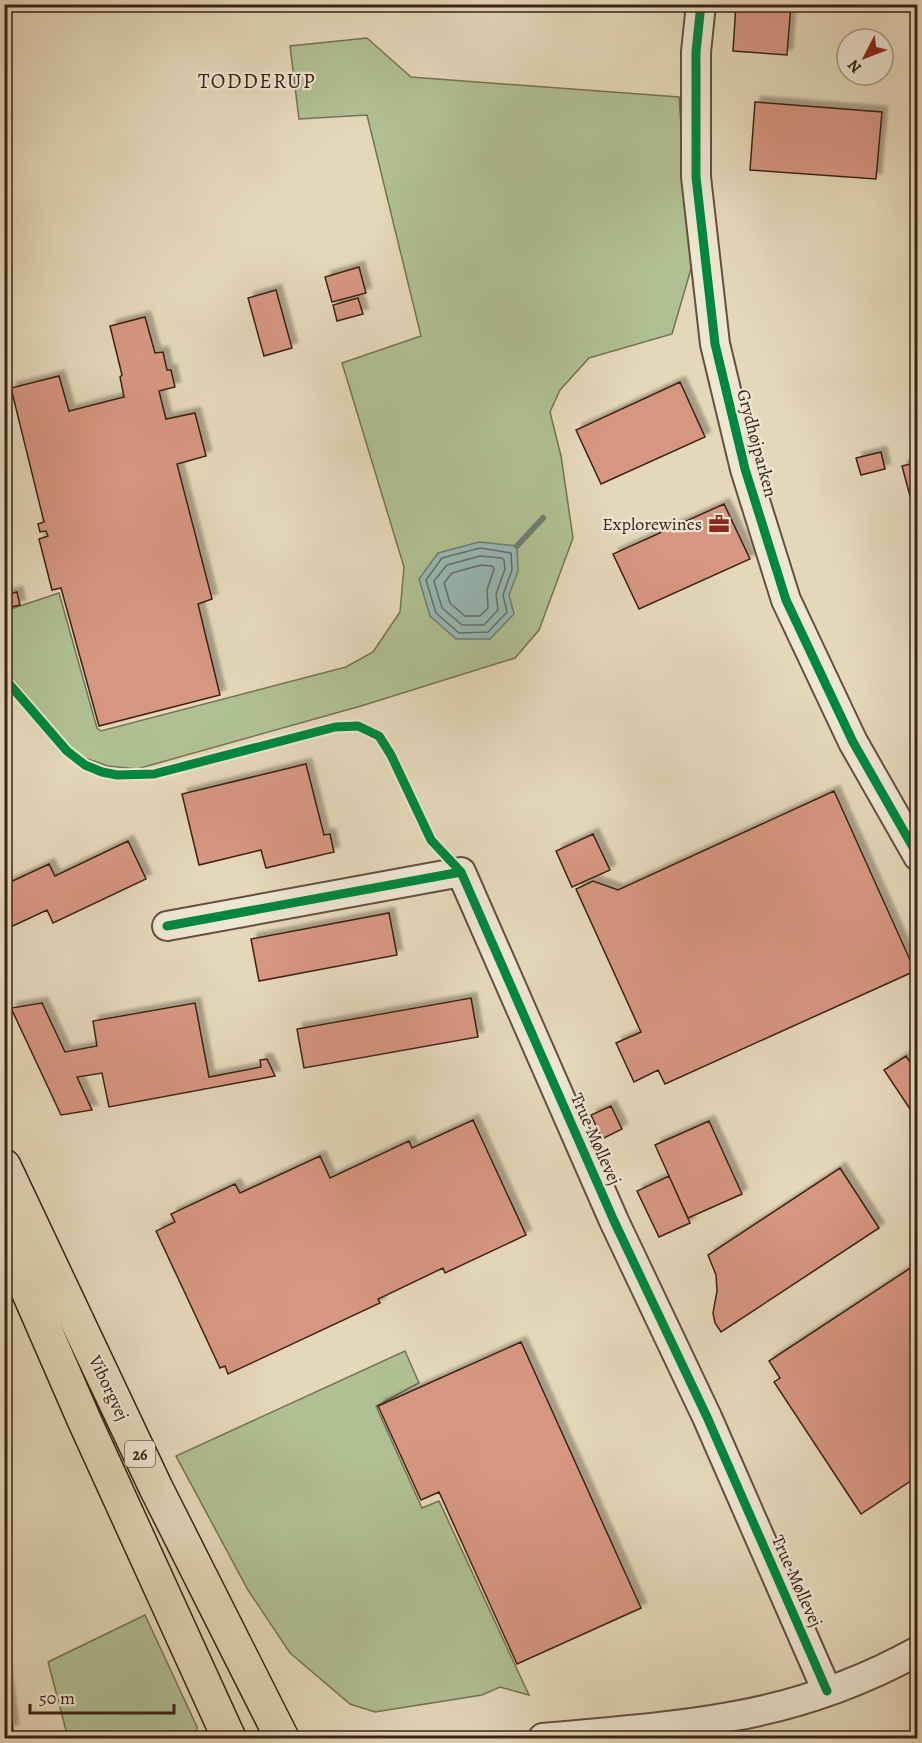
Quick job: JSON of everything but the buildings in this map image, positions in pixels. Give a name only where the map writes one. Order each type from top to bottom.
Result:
[{"type":"main road","name":"Viborgvej","points":[[4,1166],[156,1488],[282,1738]]},
{"type":"main road","name":"Viborgvej","points":[[4,1236],[229,1738]]},
{"type":"street","name":"Grydhøjparken","points":[[701,4],[696,52],[696,177],[715,344],[745,469],[786,600],[853,742],[918,856]]},
{"type":"street","name":"True Møllevej","points":[[167,926],[461,872],[610,1211],[707,1417],[827,1691]]},
{"type":"street","points":[[543,1738],[646,1733],[729,1718],[827,1691],[890,1666],[918,1651]]},
{"type":"green space","points":[[367,38],[411,77],[679,97],[691,269],[672,334],[589,358],[560,390],[550,412],[561,456],[573,538],[539,630],[515,658],[361,706],[137,769],[108,766],[82,757],[65,743],[5,669],[5,611],[59,593],[97,728],[101,731],[346,667],[373,652],[400,612],[404,567],[342,363],[421,336],[367,115],[299,119],[290,46]]},
{"type":"green space","points":[[405,1351],[419,1383],[376,1406],[422,1508],[439,1501],[529,1695],[500,1687],[482,1695],[375,1712],[350,1704],[290,1653],[248,1590],[176,1456]]},
{"type":"green space","points":[[145,1615],[197,1727],[196,1738],[68,1738],[48,1662]]},
{"type":"water","points":[[479,542],[517,546],[518,571],[509,595],[514,614],[490,639],[456,639],[430,616],[419,579],[438,553]]},
{"type":"waterway","points":[[517,546],[543,518]]},
{"type":"cycle path","points":[[701,4],[696,52],[696,177],[715,344],[745,469],[786,600],[853,742],[918,856]]},
{"type":"cycle path","points":[[4,678],[67,751],[85,765],[117,775],[154,774],[335,727],[358,726],[379,736],[391,755],[431,840],[461,872],[614,1221],[707,1417],[827,1691]]},
{"type":"cycle path","points":[[167,926],[461,872]]},
{"type":"place","name":"Explorewines","points":[[719,524]]},
{"type":"district","name":"TODDERUP","points":[[257,81]]}]
